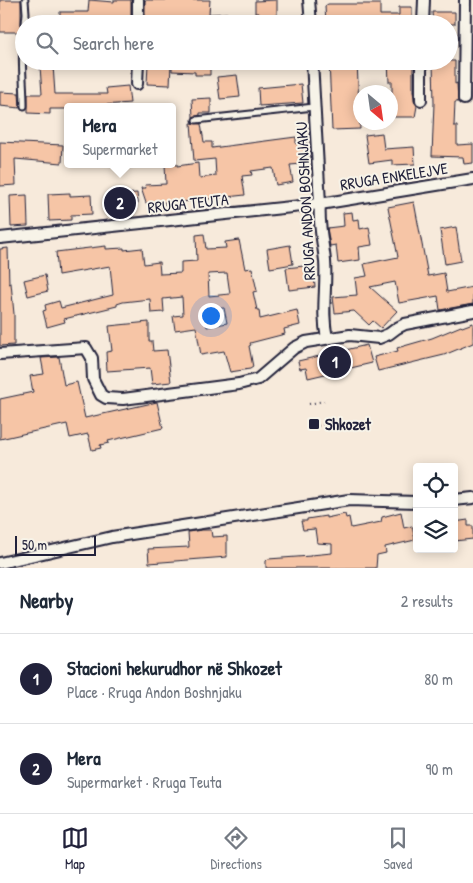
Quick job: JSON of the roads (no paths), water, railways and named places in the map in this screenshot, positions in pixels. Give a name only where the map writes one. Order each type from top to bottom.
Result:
[{"type":"street","points":[[138,0],[138,15]]},
{"type":"street","points":[[309,0],[310,15]]},
{"type":"street","points":[[423,15],[424,0]]},
{"type":"street","points":[[464,99],[465,0]]},
{"type":"street","points":[[137,84],[138,70]]},
{"type":"street","name":"RRUGA ANDON BOSHNJAKU","points":[[313,70],[320,204],[318,220],[325,262],[324,316],[327,338]]},
{"type":"street","points":[[420,70],[419,88],[421,100]]},
{"type":"street","name":"RRUGA ENKELEJVE","points":[[320,204],[473,179]]},
{"type":"street","name":"RRUGA TEUTA","points":[[0,238],[320,204]]},
{"type":"street","points":[[0,354],[86,348],[92,358],[93,379],[101,395],[106,398],[123,399],[239,384],[258,379],[294,348],[306,342],[350,335],[379,338],[405,324],[473,312]]},
{"type":"street","points":[[458,500],[473,498]]},
{"type":"street","points":[[0,563],[112,537],[349,500],[413,502]]},
{"type":"lane","points":[[25,0],[26,15]]},
{"type":"lane","points":[[23,70],[24,106]]},
{"type":"lane","points":[[196,120],[315,107]]},
{"type":"place","name":"Mera","points":[[120,203]]},
{"type":"place","name":"Stacioni hekurudhor në Shkozet","points":[[335,362]]},
{"type":"place","name":"Shkozet","points":[[314,424]]}]
